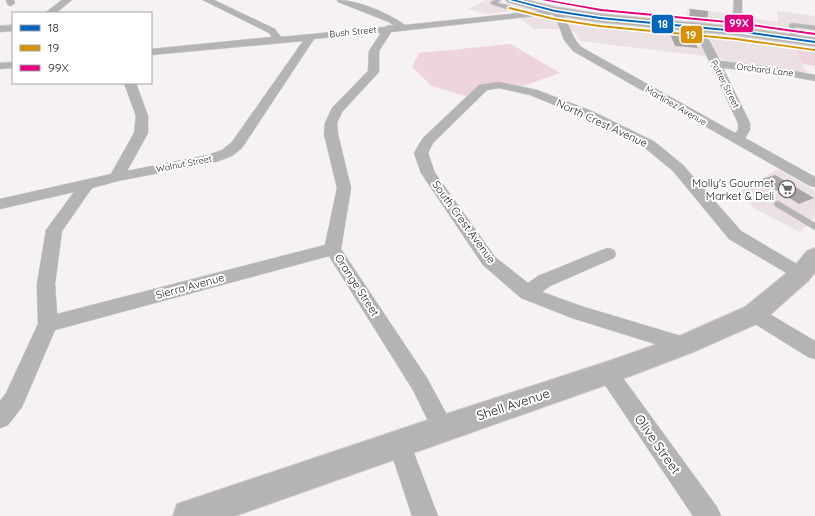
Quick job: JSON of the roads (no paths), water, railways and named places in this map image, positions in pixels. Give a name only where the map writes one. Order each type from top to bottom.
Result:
[{"type":"street","points":[[51,12],[68,0]]},
{"type":"street","points":[[207,0],[272,30],[278,39]]},
{"type":"street","points":[[341,0],[392,20],[396,28]]},
{"type":"street","points":[[512,0],[555,11],[626,21],[737,31],[815,42]]},
{"type":"street","points":[[737,31],[738,0]]},
{"type":"street","name":"Bush Street","points":[[152,52],[555,11]]},
{"type":"street","name":"Martinez Avenue","points":[[555,11],[562,19],[569,40],[577,49],[815,183]]},
{"type":"street","points":[[374,30],[385,20],[381,15]]},
{"type":"street","name":"Potter Street","points":[[698,27],[744,123],[744,130],[737,139]]},
{"type":"street","points":[[258,41],[266,34],[267,28]]},
{"type":"street","name":"Orange Street","points":[[396,28],[374,51],[373,72],[336,111],[331,123],[331,134],[344,188],[333,249],[420,384],[443,428]]},
{"type":"street","name":"Walnut Street","points":[[0,204],[87,185],[116,177],[211,159],[227,153],[237,145],[311,36]]},
{"type":"street","name":"Orchard Lane","points":[[715,64],[778,71],[815,78]]},
{"type":"street","points":[[0,66],[12,65]]},
{"type":"street","points":[[116,177],[141,133],[142,116],[130,84]]},
{"type":"street","name":"North Crest Avenue","points":[[499,85],[540,95],[588,114],[650,145],[678,168],[735,236],[808,265]]},
{"type":"street","name":"South Crest Avenue","points":[[499,85],[483,87],[428,141],[421,153],[428,173],[489,261],[527,293],[579,313],[684,344]]},
{"type":"street","points":[[0,418],[14,400],[48,324],[46,284],[54,230],[87,185]]},
{"type":"street","name":"Sierra Avenue","points":[[48,324],[333,249]]},
{"type":"street","points":[[527,293],[544,281],[608,254]]},
{"type":"street","name":"Shell Avenue","points":[[189,516],[399,443],[608,373],[684,344],[754,314],[808,265]]},
{"type":"street","points":[[754,314],[815,351]]},
{"type":"street","name":"Olive Street","points":[[608,373],[708,516]]},
{"type":"street","points":[[399,443],[425,516]]},
{"type":"lane","points":[[499,0],[493,3],[527,14]]},
{"type":"lane","points":[[793,38],[792,25],[815,28]]},
{"type":"lane","points":[[778,204],[815,227]]},
{"type":"place","name":"Molly's Gourmet Market & Deli","points":[[787,189]]}]
